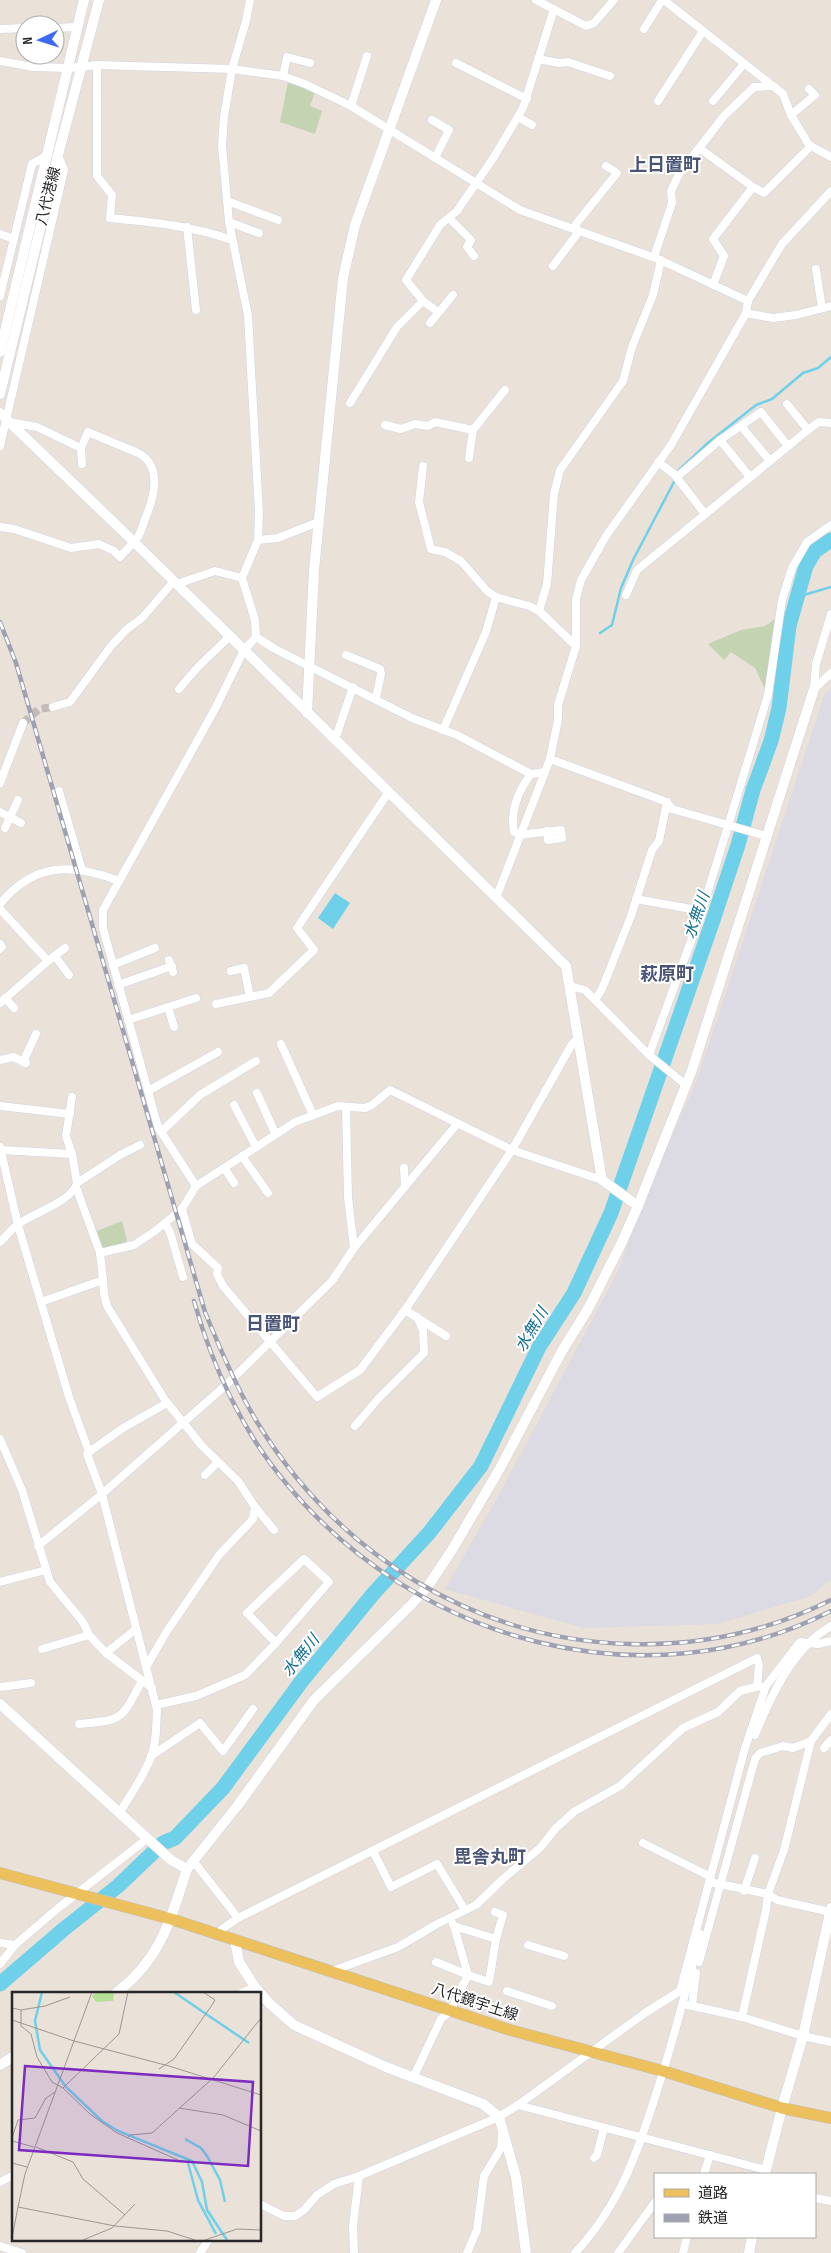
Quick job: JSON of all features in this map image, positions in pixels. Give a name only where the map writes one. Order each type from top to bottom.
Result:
[{"type":"main road","points":[[0,1873],[80,1896]]},
{"type":"main road","name":"八代鏡宇土線","points":[[80,1896],[171,1920],[510,2030],[663,2071],[782,2108],[831,2118]]},
{"type":"street","name":"八代港線","points":[[0,352],[84,0]]},
{"type":"street","name":"八代港線","points":[[0,394],[58,155],[99,0]]},
{"type":"street","points":[[196,1186],[160,1132],[118,985],[102,918],[103,910],[215,709],[244,650],[256,637],[255,620],[242,578],[258,540],[259,514],[248,316],[229,222],[222,146],[224,117],[232,69],[250,0]]},
{"type":"street","points":[[307,714],[314,570],[343,278],[355,225],[436,0]]},
{"type":"street","points":[[536,0],[586,26],[594,23],[614,0]]},
{"type":"street","points":[[644,29],[663,0],[783,94],[791,115],[811,146],[831,157]]},
{"type":"street","points":[[438,312],[423,301],[406,280],[440,225],[456,211],[494,157],[518,117],[527,99],[554,9]]},
{"type":"street","points":[[65,28],[77,27]]},
{"type":"street","points":[[0,29],[15,28]]},
{"type":"street","points":[[658,101],[703,31]]},
{"type":"street","points":[[351,106],[367,56]]},
{"type":"street","points":[[283,76],[288,57],[310,63]]},
{"type":"street","points":[[538,59],[559,63],[568,62],[610,76]]},
{"type":"street","points":[[0,60],[33,67],[69,68],[98,64],[232,69],[283,76],[306,84],[351,106],[520,210],[657,259],[748,301]]},
{"type":"street","points":[[456,63],[527,99]]},
{"type":"street","points":[[98,64],[97,176],[112,195],[110,218],[187,227],[203,230],[232,240]]},
{"type":"street","points":[[713,101],[744,64]]},
{"type":"street","points":[[539,611],[547,584],[554,494],[560,470],[624,382],[632,347],[653,295],[657,259],[672,204],[671,191],[679,174],[724,116],[754,87],[773,86]]},
{"type":"street","points":[[791,115],[814,95],[809,89]]},
{"type":"street","points":[[518,117],[532,125]]},
{"type":"street","points":[[432,120],[449,130],[435,158]]},
{"type":"street","points":[[698,148],[764,193],[811,146]]},
{"type":"street","points":[[0,446],[3,417],[64,170],[58,155]]},
{"type":"street","points":[[0,296],[32,164],[46,156]]},
{"type":"street","points":[[553,266],[577,234],[576,224],[617,173],[606,166]]},
{"type":"street","points":[[713,285],[724,256],[713,239],[753,187]]},
{"type":"street","points":[[496,898],[550,759],[558,720],[558,705],[576,646],[576,599],[581,580],[606,536],[658,462],[709,381],[746,313],[748,301],[782,244],[831,191]]},
{"type":"street","points":[[227,201],[278,220]]},
{"type":"street","points":[[449,218],[471,240],[467,248],[474,256]]},
{"type":"street","points":[[229,222],[259,233]]},
{"type":"street","points":[[187,227],[196,310]]},
{"type":"street","points":[[0,234],[14,239]]},
{"type":"street","points":[[816,269],[822,308]]},
{"type":"street","points":[[430,323],[453,294]]},
{"type":"street","points":[[350,403],[397,327],[423,301]]},
{"type":"street","points":[[746,313],[773,318],[796,315],[831,306]]},
{"type":"street","points":[[469,458],[473,430],[505,390]]},
{"type":"street","points":[[787,404],[808,430]]},
{"type":"street","points":[[677,477],[720,440],[761,412],[788,446]]},
{"type":"street","points":[[3,417],[13,424],[37,427],[81,448]]},
{"type":"street","points":[[3,417],[176,582],[307,714],[566,966],[606,1183]]},
{"type":"street","points":[[385,425],[402,428],[415,424],[428,426],[435,422],[473,430]]},
{"type":"street","points":[[626,595],[636,570],[808,430],[819,422],[831,423]]},
{"type":"street","points":[[741,426],[770,461]]},
{"type":"street","points":[[0,527],[14,529],[71,548],[99,544],[114,551],[120,558],[137,538],[153,497],[153,468],[138,453],[88,432],[81,448],[82,464]]},
{"type":"street","points":[[720,440],[750,477]]},
{"type":"street","points":[[658,462],[677,477],[706,514]]},
{"type":"street","points":[[423,466],[419,502],[431,550],[445,552],[461,561],[487,592],[496,598],[529,606],[539,611],[576,646]]},
{"type":"street","points":[[258,540],[278,538],[318,522]]},
{"type":"street","points":[[651,1057],[702,911],[768,695],[782,600],[792,568],[807,542],[831,525]]},
{"type":"street","points":[[54,706],[70,702],[111,646],[127,629],[142,618],[176,582],[215,572],[242,578]]},
{"type":"street","points":[[443,730],[486,632],[496,598]]},
{"type":"street","points":[[117,1992],[135,1979],[156,1953],[171,1920],[190,1866],[314,1700],[411,1605],[433,1579],[498,1470],[562,1351],[588,1309],[638,1206],[686,1085],[710,1017],[814,689],[816,664],[831,614]]},
{"type":"street","points":[[179,689],[197,668],[230,636]]},
{"type":"street","points":[[256,637],[412,718],[443,730],[531,774],[544,772]]},
{"type":"street","points":[[346,655],[380,669],[381,674],[376,698]]},
{"type":"street","points":[[814,689],[831,673]]},
{"type":"street","points":[[332,738],[337,734],[353,687]]},
{"type":"street","points":[[0,783],[23,723]]},
{"type":"street","points":[[550,759],[667,802],[672,809],[766,836]]},
{"type":"street","points":[[531,774],[522,786],[513,811],[514,832],[520,835],[547,832]]},
{"type":"street","points":[[58,792],[82,870]]},
{"type":"street","points":[[216,1004],[269,993],[314,950],[297,928],[388,793]]},
{"type":"street","points":[[5,828],[18,800]]},
{"type":"street","points":[[595,1000],[602,989],[636,899],[652,850],[659,840],[667,802]]},
{"type":"street","points":[[0,812],[21,823]]},
{"type":"street","points":[[0,904],[34,875],[49,870],[82,870],[119,882]]},
{"type":"street","points":[[636,899],[702,911]]},
{"type":"street","points":[[0,910],[69,975]]},
{"type":"street","points":[[0,944],[2,947],[0,949]]},
{"type":"street","points":[[14,1008],[2,1000],[65,948]]},
{"type":"street","points":[[113,965],[155,948]]},
{"type":"street","points":[[118,985],[144,979],[171,966]]},
{"type":"street","points":[[231,970],[244,968],[250,997]]},
{"type":"street","points":[[570,986],[585,990],[651,1057],[686,1085]]},
{"type":"street","points":[[128,1020],[168,1007],[192,1002]]},
{"type":"street","points":[[168,1007],[174,1027]]},
{"type":"street","points":[[0,1060],[13,1057],[24,1063],[36,1034]]},
{"type":"street","points":[[182,1209],[192,1244],[218,1268],[218,1274],[223,1286],[317,1397],[360,1370],[405,1310],[512,1150],[572,1044],[579,1037]]},
{"type":"street","points":[[281,1044],[313,1115]]},
{"type":"street","points":[[148,1091],[213,1052]]},
{"type":"street","points":[[160,1132],[200,1095],[256,1060]]},
{"type":"street","points":[[100,1253],[134,1245],[182,1209],[196,1186],[225,1170],[275,1133],[295,1122],[338,1106],[365,1108],[390,1090],[512,1150],[606,1183],[627,1200],[638,1206]]},
{"type":"street","points":[[257,1093],[275,1133]]},
{"type":"street","points":[[72,1097],[66,1136],[72,1154],[76,1185],[100,1253],[107,1306],[166,1403],[218,1462],[247,1491],[255,1507],[274,1530]]},
{"type":"street","points":[[234,1105],[256,1147]]},
{"type":"street","points":[[0,1106],[70,1114]]},
{"type":"street","points":[[346,1107],[348,1197],[354,1248]]},
{"type":"street","points":[[38,1546],[102,1494],[271,1343],[332,1281],[354,1248],[457,1124]]},
{"type":"street","points":[[0,1242],[18,1224],[59,1202],[76,1185],[120,1155],[140,1145]]},
{"type":"street","points":[[72,1154],[0,1149],[18,1224],[69,1397],[89,1452]]},
{"type":"street","points":[[242,1156],[268,1193]]},
{"type":"street","points":[[404,1168],[405,1187]]},
{"type":"street","points":[[225,1170],[234,1184]]},
{"type":"street","points":[[0,1187],[9,1189]]},
{"type":"street","points":[[165,1223],[170,1232],[183,1277]]},
{"type":"street","points":[[41,1302],[103,1280]]},
{"type":"street","points":[[405,1310],[446,1336]]},
{"type":"street","points":[[355,1426],[378,1399],[424,1353],[423,1330],[417,1318]]},
{"type":"street","points":[[120,1812],[152,1756],[156,1734],[156,1705],[102,1494],[86,1454],[123,1428],[166,1403]]},
{"type":"street","points":[[0,1439],[22,1490],[46,1570],[58,1594],[83,1622],[89,1635],[106,1653],[152,1688]]},
{"type":"street","points":[[205,1475],[218,1462]]},
{"type":"street","points":[[146,1667],[167,1630],[219,1555],[253,1519],[255,1507]]},
{"type":"street","points":[[156,1705],[196,1696],[245,1675],[276,1643],[329,1582],[304,1559],[247,1613],[276,1643]]},
{"type":"street","points":[[0,1582],[46,1570]]},
{"type":"street","points":[[261,2204],[284,2216],[295,2216],[304,2210],[317,2195],[334,2184],[501,2122],[518,2106],[644,2013],[680,1991],[713,1882],[750,1745],[765,1709],[787,1671],[808,1644],[831,1626]]},
{"type":"street","points":[[106,1653],[136,1629]]},
{"type":"street","points":[[42,1649],[89,1635]]},
{"type":"street","points":[[332,1971],[398,1947],[476,1905],[541,1847],[556,1828],[575,1812],[620,1786],[683,1728],[718,1712],[740,1691],[761,1686],[800,1642],[808,1644],[831,1641]]},
{"type":"street","points":[[219,1935],[222,1929],[238,1918],[757,1658],[761,1686],[713,1882],[694,1979],[695,1985],[663,2071],[630,2172],[607,2215],[575,2253]]},
{"type":"street","points":[[79,1724],[111,1721],[123,1715],[142,1681]]},
{"type":"street","points":[[0,1687],[31,1683]]},
{"type":"street","points":[[0,1704],[171,1860],[190,1866],[238,1918]]},
{"type":"street","points":[[152,1756],[200,1723],[222,1754],[254,1709]]},
{"type":"street","points":[[742,2017],[768,1894],[784,1850],[811,1741],[830,1716]]},
{"type":"street","points":[[824,1748],[831,1740]]},
{"type":"street","points":[[713,1882],[755,1759],[760,1754],[783,1746],[793,1748],[811,1741]]},
{"type":"street","points":[[0,1964],[15,1945],[57,1909],[80,1896],[150,1840]]},
{"type":"street","points":[[518,2106],[710,2155],[766,2172],[782,2108],[804,2036],[831,1910],[777,1900],[768,1894],[744,1891],[713,1882],[643,1843]]},
{"type":"street","points":[[373,1851],[391,1887],[437,1864],[464,1910]]},
{"type":"street","points":[[744,1891],[755,1858]]},
{"type":"street","points":[[436,1962],[489,1982],[496,1939],[503,1915],[495,1912]]},
{"type":"street","points":[[413,2078],[441,2019],[450,2011],[468,1974],[451,1917]]},
{"type":"street","points":[[454,1926],[496,1939]]},
{"type":"street","points":[[235,1940],[239,1962],[259,1992]]},
{"type":"street","points":[[0,1942],[15,1945]]},
{"type":"street","points":[[528,1945],[564,1956]]},
{"type":"street","points":[[244,1992],[255,1987]]},
{"type":"street","points":[[506,1991],[552,2006]]},
{"type":"street","points":[[261,1994],[294,2025],[413,2078],[483,2104],[501,2122],[516,2177],[526,2253]]},
{"type":"street","points":[[688,2005],[742,2017],[804,2036],[831,2042]]},
{"type":"street","points":[[0,2066],[12,2057]]},
{"type":"street","points":[[466,2253],[477,2230],[484,2176],[501,2148],[501,2122]]},
{"type":"street","points":[[594,2158],[597,2155],[604,2128]]},
{"type":"street","points":[[704,2173],[710,2155]]},
{"type":"street","points":[[354,2253],[352,2226],[359,2176]]},
{"type":"street","points":[[0,2182],[12,2177]]},
{"type":"street","points":[[816,2198],[831,2201]]},
{"type":"street","points":[[618,2253],[654,2203]]},
{"type":"street","points":[[683,2253],[687,2238]]},
{"type":"street","points":[[749,2253],[752,2238]]},
{"type":"street","points":[[200,2253],[207,2240]]},
{"type":"street","points":[[0,2246],[22,2253]]},
{"type":"shaded area","points":[[831,688],[831,1580],[811,1596],[717,1624],[583,1628],[445,1589],[501,1491],[617,1273],[650,1185],[697,1080],[825,693]]},
{"type":"green space","points":[[288,82],[315,92],[310,106],[322,111],[315,134],[280,122]]},
{"type":"green space","points":[[775,619],[767,693],[755,668],[731,652],[724,660],[708,644],[741,630],[765,626]]},
{"type":"green space","points":[[122,1221],[127,1241],[115,1247],[102,1248],[97,1231]]},
{"type":"water","points":[[335,893],[350,903],[333,929],[318,918]]},
{"type":"waterway","points":[[679,470],[709,442],[756,405],[772,399],[803,373],[818,368],[831,357]]},
{"type":"waterway","points":[[600,633],[612,625],[621,588],[633,560],[675,480]]},
{"type":"waterway","name":"水無川","points":[[0,1984],[118,1886],[163,1843],[175,1838],[223,1788],[301,1682],[373,1594],[429,1533],[481,1466],[539,1347],[574,1293],[611,1213],[713,920],[738,845],[753,790],[771,741],[779,708],[789,626],[806,566],[815,551],[831,540]]},
{"type":"waterway","points":[[797,597],[831,587]]},
{"type":"tunnel","points":[[23,723],[39,709],[53,707]]},
{"type":"railway","points":[[0,622],[16,663],[205,1312],[249,1409],[290,1469],[328,1512],[369,1549],[415,1581],[465,1607],[517,1626],[573,1639],[630,1644],[682,1642],[733,1635],[758,1629],[783,1621],[831,1600]]},
{"type":"railway","points":[[194,1301],[219,1373],[230,1396],[255,1441],[285,1482],[338,1537],[399,1583],[466,1618],[537,1642],[610,1654],[685,1653],[759,1639],[831,1611]]},
{"type":"district","name":"上日置町","points":[[665,165]]},
{"type":"district","name":"萩原町","points":[[667,974]]},
{"type":"district","name":"日置町","points":[[273,1324]]},
{"type":"district","name":"毘舎丸町","points":[[490,1857]]}]
